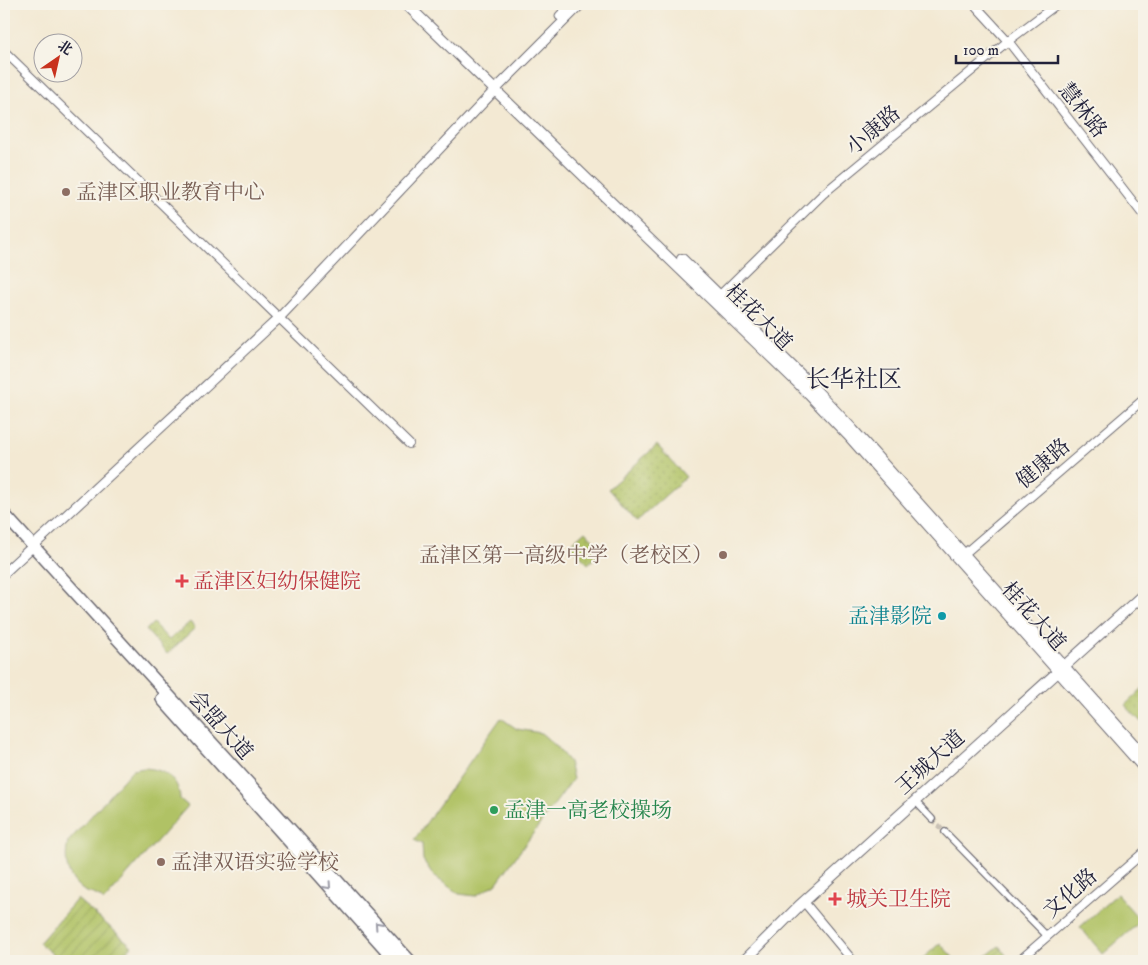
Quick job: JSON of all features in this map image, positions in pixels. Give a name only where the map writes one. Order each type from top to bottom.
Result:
[{"type":"main road","name":"桂花大道","points":[[406,4],[720,295],[854,430],[1063,669],[1144,768]]},
{"type":"main road","name":"桂花大道","points":[[416,4],[495,86],[800,385],[1144,756]]},
{"type":"main road","name":"会盟大道","points":[[4,514],[29,547],[396,961]]},
{"type":"main road","name":"会盟大道","points":[[4,524],[29,547],[410,961]]},
{"type":"main road","name":"王城大道","points":[[751,961],[806,903],[1144,594]]},
{"type":"main road","name":"王城大道","points":[[744,961],[914,801],[1144,600]]},
{"type":"street","points":[[4,573],[29,547],[277,316],[573,4]]},
{"type":"street","points":[[495,86],[582,4]]},
{"type":"street","name":"慧林路","points":[[974,4],[1008,41],[1144,216]]},
{"type":"street","name":"小康路","points":[[720,295],[823,194],[1008,41],[1058,4]]},
{"type":"street","points":[[4,51],[409,444]]},
{"type":"street","name":"健康路","points":[[964,554],[1144,399]]},
{"type":"street","points":[[4,565],[29,547]]},
{"type":"street","points":[[914,801],[932,819]]},
{"type":"street","points":[[944,832],[1047,936]]},
{"type":"street","name":"文化路","points":[[1018,961],[1144,852]]},
{"type":"street","points":[[806,903],[853,961]]},
{"type":"green space","points":[[657,445],[686,477],[637,521],[608,489]]},
{"type":"green space","points":[[585,531],[603,550],[588,564],[570,545]]},
{"type":"green space","points":[[190,622],[195,628],[167,654],[146,630],[153,623],[169,640]]},
{"type":"green space","points":[[1144,687],[1144,719],[1141,722],[1125,705]]},
{"type":"green space","name":"孟津一高老校操场","points":[[501,718],[517,729],[541,733],[556,746],[569,762],[573,779],[496,884],[475,896],[459,894],[434,876],[423,860],[422,844],[414,840]]},
{"type":"green space","points":[[144,768],[158,770],[169,776],[177,785],[180,799],[188,806],[104,901],[98,896],[83,890],[73,880],[68,868],[66,855],[68,842],[132,770]]},
{"type":"green space","points":[[1117,894],[1141,921],[1103,954],[1080,927]]},
{"type":"green space","points":[[77,899],[132,946],[118,961],[61,961],[39,943]]},
{"type":"green space","points":[[940,943],[956,961],[920,961]]},
{"type":"green space","points":[[999,946],[1009,959],[1006,961],[989,961],[985,957]]},
{"type":"tunnel","points":[[932,819],[945,832]]},
{"type":"place","name":"孟津区职业教育中心","points":[[66,192]]},
{"type":"place","name":"孟津区第一高级中学（老校区）","points":[[723,555]]},
{"type":"place","name":"孟津区妇幼保健院","points":[[182,581]]},
{"type":"place","name":"孟津影院","points":[[942,616]]},
{"type":"place","name":"孟津一高老校操场","points":[[494,810]]},
{"type":"place","name":"孟津双语实验学校","points":[[161,862]]},
{"type":"place","name":"城关卫生院","points":[[835,899]]},
{"type":"district","name":"长华社区","points":[[854,379]]}]
